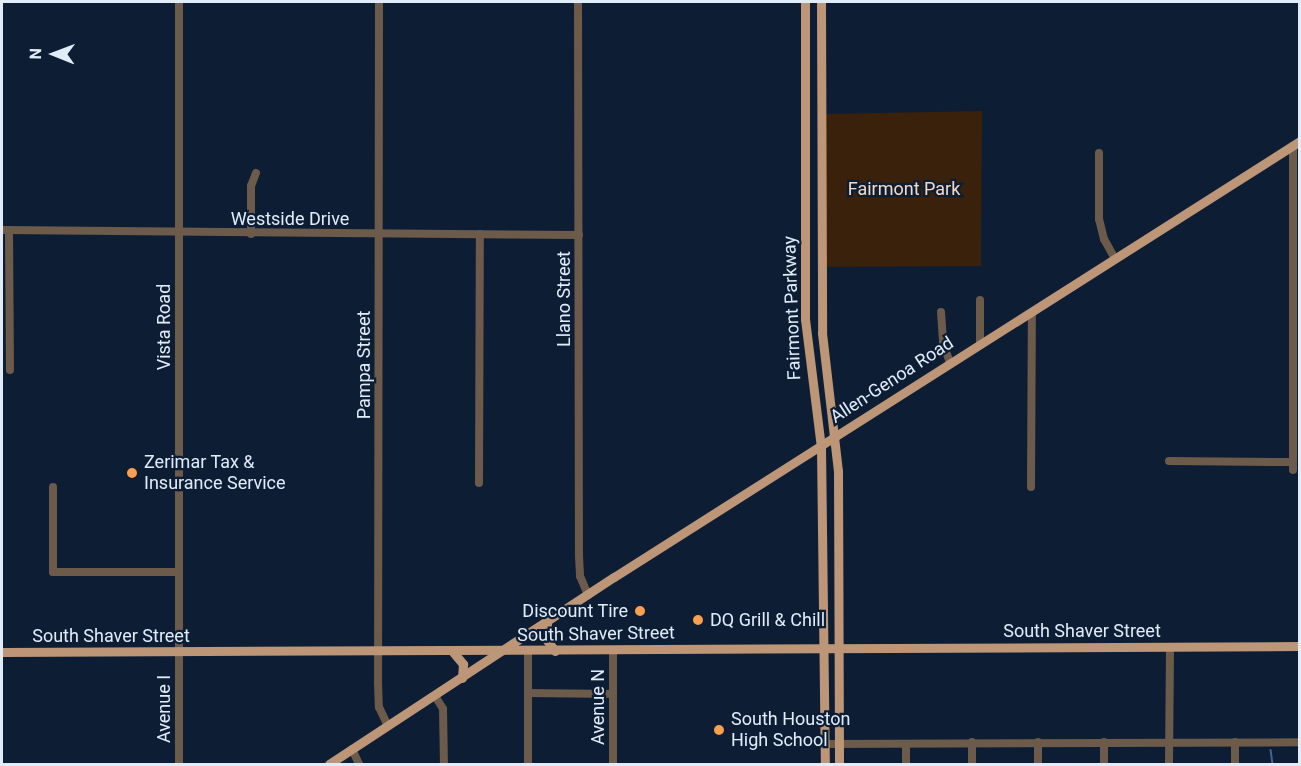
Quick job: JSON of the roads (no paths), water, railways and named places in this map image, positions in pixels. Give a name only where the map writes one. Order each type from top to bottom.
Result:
[{"type":"main road","name":"Fairmont Parkway","points":[[805,2],[807,356],[821,447],[825,765]]},
{"type":"main road","name":"Fairmont Parkway","points":[[821,2],[821,195],[825,363],[834,437],[838,527],[839,765]]},
{"type":"main road","points":[[805,104],[821,104]]},
{"type":"main road","name":"Allen-Genoa Road","points":[[329,765],[950,362],[1032,313],[1296,144]]},
{"type":"main road","points":[[805,196],[821,195]]},
{"type":"main road","points":[[807,356],[813,362],[825,363]]},
{"type":"main road","points":[[822,528],[838,527]]},
{"type":"main road","points":[[547,622],[546,639],[555,651]]},
{"type":"main road","name":"South Shaver Street","points":[[2,652],[528,652],[1299,646]]},
{"type":"main road","points":[[453,652],[463,664],[462,678]]},
{"type":"main road","points":[[824,700],[839,714]]},
{"type":"street","name":"Vista Road","points":[[179,2],[179,653]]},
{"type":"street","name":"Pampa Street","points":[[379,2],[378,652],[379,707],[388,726]]},
{"type":"street","name":"Llano Street","points":[[578,2],[579,562],[588,595]]},
{"type":"street","points":[[1168,461],[1293,466],[1296,144]]},
{"type":"street","points":[[1099,153],[1101,230],[1115,259]]},
{"type":"street","points":[[251,234],[251,186],[256,173]]},
{"type":"street","name":"Westside Drive","points":[[5,230],[179,234],[579,235]]},
{"type":"street","points":[[5,230],[10,370]]},
{"type":"street","points":[[479,483],[480,234]]},
{"type":"street","points":[[980,300],[980,343]]},
{"type":"street","points":[[941,312],[943,344],[950,362]]},
{"type":"street","points":[[1031,487],[1032,313]]},
{"type":"street","points":[[53,487],[53,572],[179,572]]},
{"type":"street","points":[[1169,765],[1170,647]]},
{"type":"street","name":"Avenue N","points":[[613,650],[613,765]]},
{"type":"street","points":[[528,652],[528,765]]},
{"type":"street","name":"Avenue I","points":[[179,653],[179,765]]},
{"type":"street","points":[[528,693],[613,694]]},
{"type":"street","points":[[435,696],[443,709],[444,765]]},
{"type":"street","points":[[972,742],[972,765]]},
{"type":"street","points":[[1038,742],[1038,765]]},
{"type":"street","points":[[1104,742],[1104,765]]},
{"type":"street","points":[[1235,742],[1235,765]]},
{"type":"street","points":[[825,744],[1299,742]]},
{"type":"street","points":[[906,744],[906,765]]},
{"type":"street","points":[[352,749],[359,765]]},
{"type":"waterway","points":[[1271,750],[1273,764]]},
{"type":"place","name":"Zerimar Tax & Insurance Service","points":[[132,473]]},
{"type":"place","name":"Discount Tire","points":[[640,611]]},
{"type":"place","name":"DQ Grill & Chill","points":[[698,620]]},
{"type":"place","name":"South Houston High School","points":[[719,730]]},
{"type":"park label","name":"Fairmont Park","points":[[904,189]]}]
